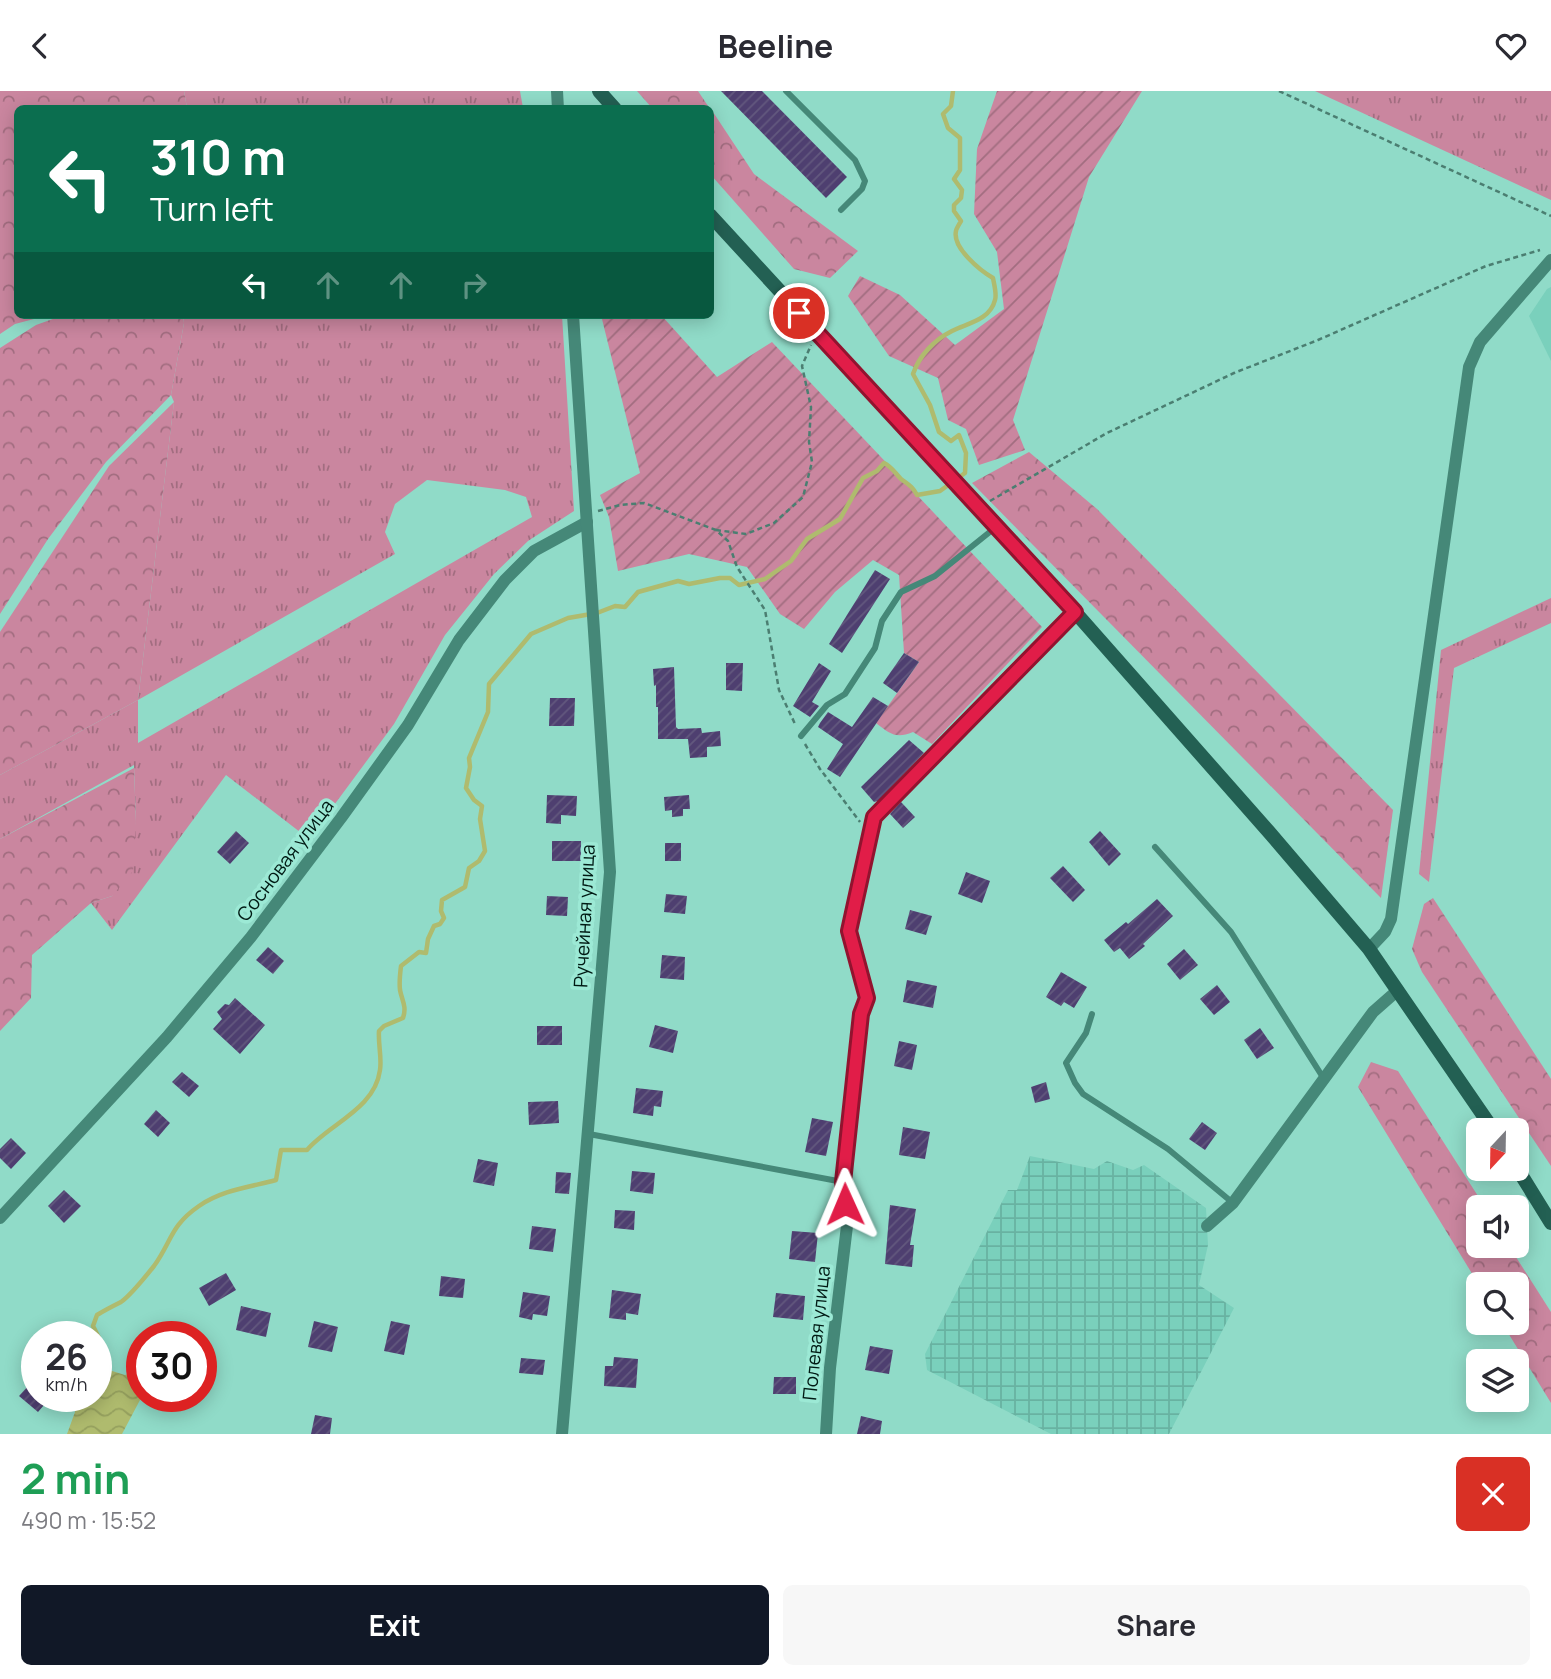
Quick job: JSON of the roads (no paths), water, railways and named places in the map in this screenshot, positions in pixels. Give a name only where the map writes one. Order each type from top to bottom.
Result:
[{"type":"main road","points":[[600,91],[612,105]]},
{"type":"main road","points":[[714,219],[1075,612],[1260,821],[1368,949],[1485,1118]]},
{"type":"main road","points":[[1525,1181],[1551,1223]]},
{"type":"street","points":[[1368,949],[1385,932],[1391,919],[1469,367],[1480,342],[1547,255]]},
{"type":"street","name":"Ручейная улица","points":[[562,1434],[610,872],[573,319]]},
{"type":"street","name":"Сосновая улица","points":[[0,1218],[158,1047],[251,937],[408,725],[459,640],[505,580],[534,551],[587,518]]},
{"type":"street","name":"Полевая улица","points":[[826,1434],[830,1368],[847,1226],[843,1182],[861,1014],[867,998],[849,931],[874,817],[1075,612]]},
{"type":"street","points":[[1207,1226],[1233,1203],[1373,1012],[1398,990]]},
{"type":"lane","points":[[786,91],[855,160],[865,181],[862,189],[841,210]]},
{"type":"lane","points":[[801,736],[827,705],[845,694],[875,649],[882,621],[901,592],[935,576],[996,527]]},
{"type":"lane","points":[[1155,847],[1231,932],[1325,1081]]},
{"type":"lane","points":[[1092,1014],[1086,1033],[1066,1063],[1079,1089],[1168,1149],[1233,1203]]},
{"type":"lane","points":[[589,1134],[843,1182]]},
{"type":"water","points":[[112,1371],[126,1375],[126,1412],[134,1412],[122,1434],[67,1434],[75,1412],[112,1412]]},
{"type":"waterway","points":[[95,1321],[97,1315],[121,1302],[134,1290],[154,1266],[177,1227],[189,1213],[217,1196],[276,1180],[281,1150],[307,1150],[361,1106],[370,1095],[380,1070],[379,1031],[403,1018],[404,1014],[400,987],[401,966],[419,952],[426,953],[434,926],[440,924],[444,918],[441,911],[442,900],[465,887],[469,868],[479,861],[485,851],[480,819],[482,806],[466,788],[469,758],[488,712],[489,684],[531,634],[568,618],[597,613],[615,606],[625,607],[638,592],[678,581],[689,584],[730,578],[739,585],[765,579],[791,561],[807,539],[840,519],[863,478],[877,471],[884,463],[917,495],[940,491],[965,473],[966,453],[959,435],[951,441],[939,432],[930,405],[913,374],[919,361],[933,344],[983,316],[996,298],[993,278],[968,258],[956,238],[956,230],[961,221],[954,211],[954,205],[961,198],[962,190],[954,179],[960,170],[960,138],[948,128],[943,114],[951,106],[953,91]]}]
